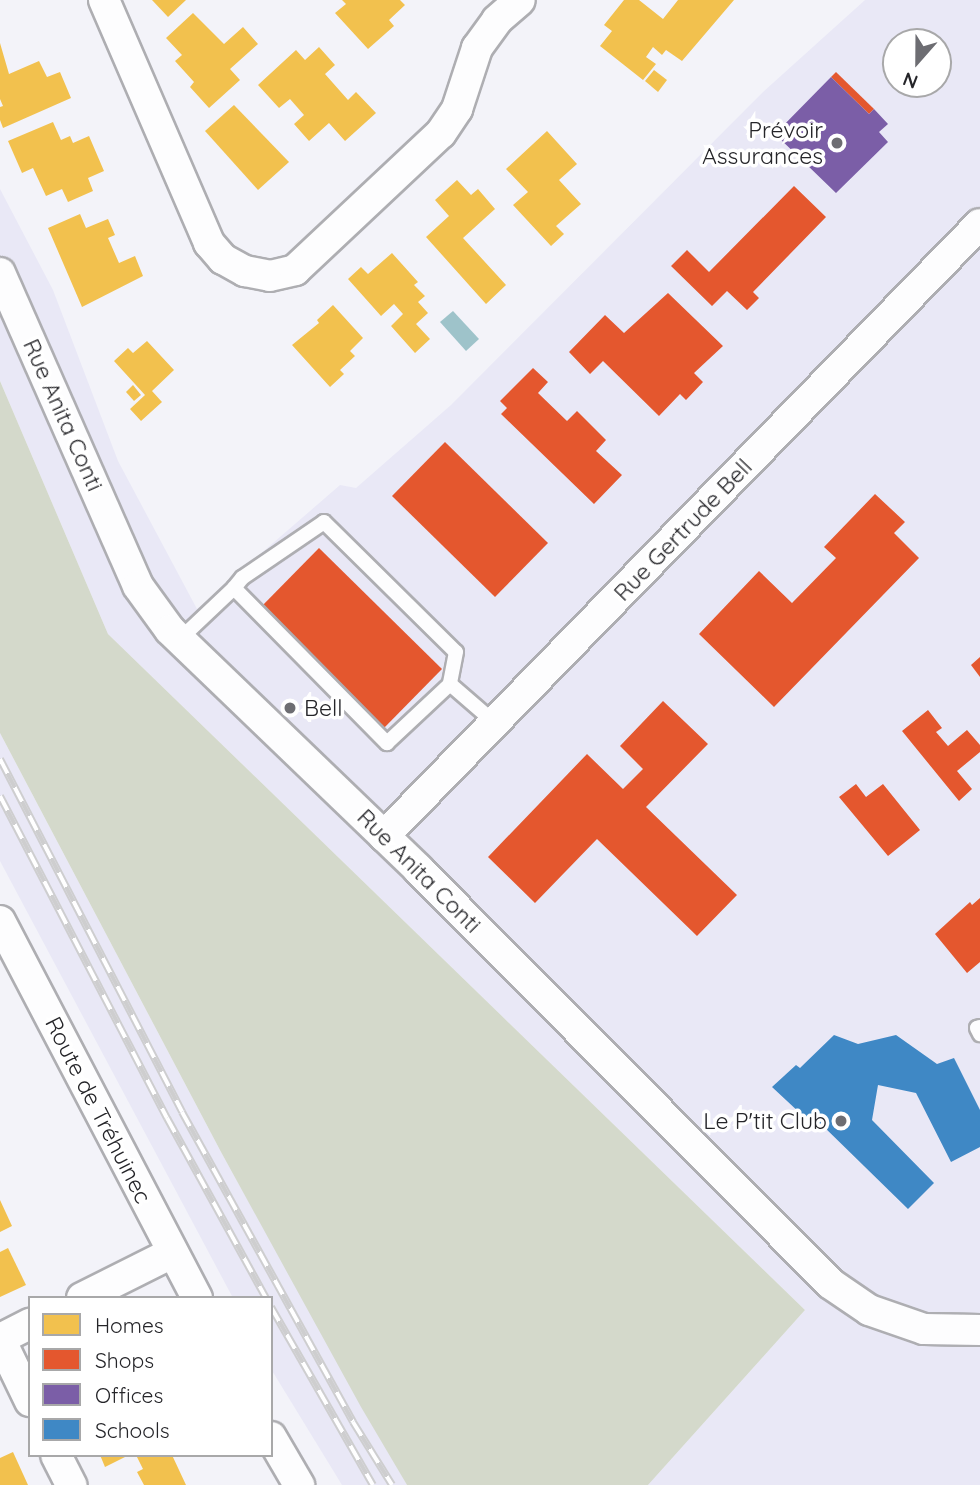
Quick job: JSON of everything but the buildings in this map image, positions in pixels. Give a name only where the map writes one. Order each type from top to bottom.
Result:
[{"type":"street","points":[[104,0],[209,243],[223,259],[234,265],[246,271],[270,276],[295,270],[441,133],[457,108],[477,48],[497,20],[520,0]]},
{"type":"street","name":"Rue Gertrude Bell","points":[[384,836],[980,223]]},
{"type":"street","name":"Rue Anita Conti","points":[[0,273],[138,586],[179,640],[384,836],[831,1284],[869,1310],[924,1329],[980,1330]]},
{"type":"street","name":"Route de Tréhuinec","points":[[0,921],[196,1296]]},
{"type":"street","points":[[86,1296],[172,1252]]},
{"type":"street","points":[[28,1325],[0,1339],[28,1397]]},
{"type":"street","points":[[273,1440],[299,1485]]},
{"type":"street","points":[[57,1457],[71,1485]]},
{"type":"lane","points":[[179,640],[242,579],[324,522],[456,652],[450,684],[387,743],[234,588]]},
{"type":"lane","points":[[450,684],[495,723]]},
{"type":"lane","points":[[980,1027],[977,1028],[980,1034]]},
{"type":"shaded area","points":[[865,0],[980,0],[980,1485],[648,1485],[805,1310],[108,634],[0,381],[0,189],[53,290],[118,461],[197,609],[340,485],[356,488],[451,405],[763,92]]},
{"type":"shaded area","points":[[0,381],[108,634],[805,1310],[648,1485],[407,1485],[361,1407],[221,1152],[0,733]]},
{"type":"shaded area","points":[[0,733],[221,1152],[407,1485],[342,1485],[273,1372],[273,1296],[232,1296],[0,861]]},
{"type":"water","points":[[453,311],[479,339],[466,351],[440,322]]},
{"type":"railway","points":[[0,759],[182,1112],[353,1422],[392,1485]]},
{"type":"railway","points":[[0,796],[167,1118],[265,1296]]},
{"type":"railway","points":[[273,1310],[373,1485]]},
{"type":"place","name":"Prévoir Assurances","points":[[837,143]]},
{"type":"place","name":"Bell","points":[[290,708]]},
{"type":"place","name":"Le P'tit Club","points":[[841,1121]]}]
